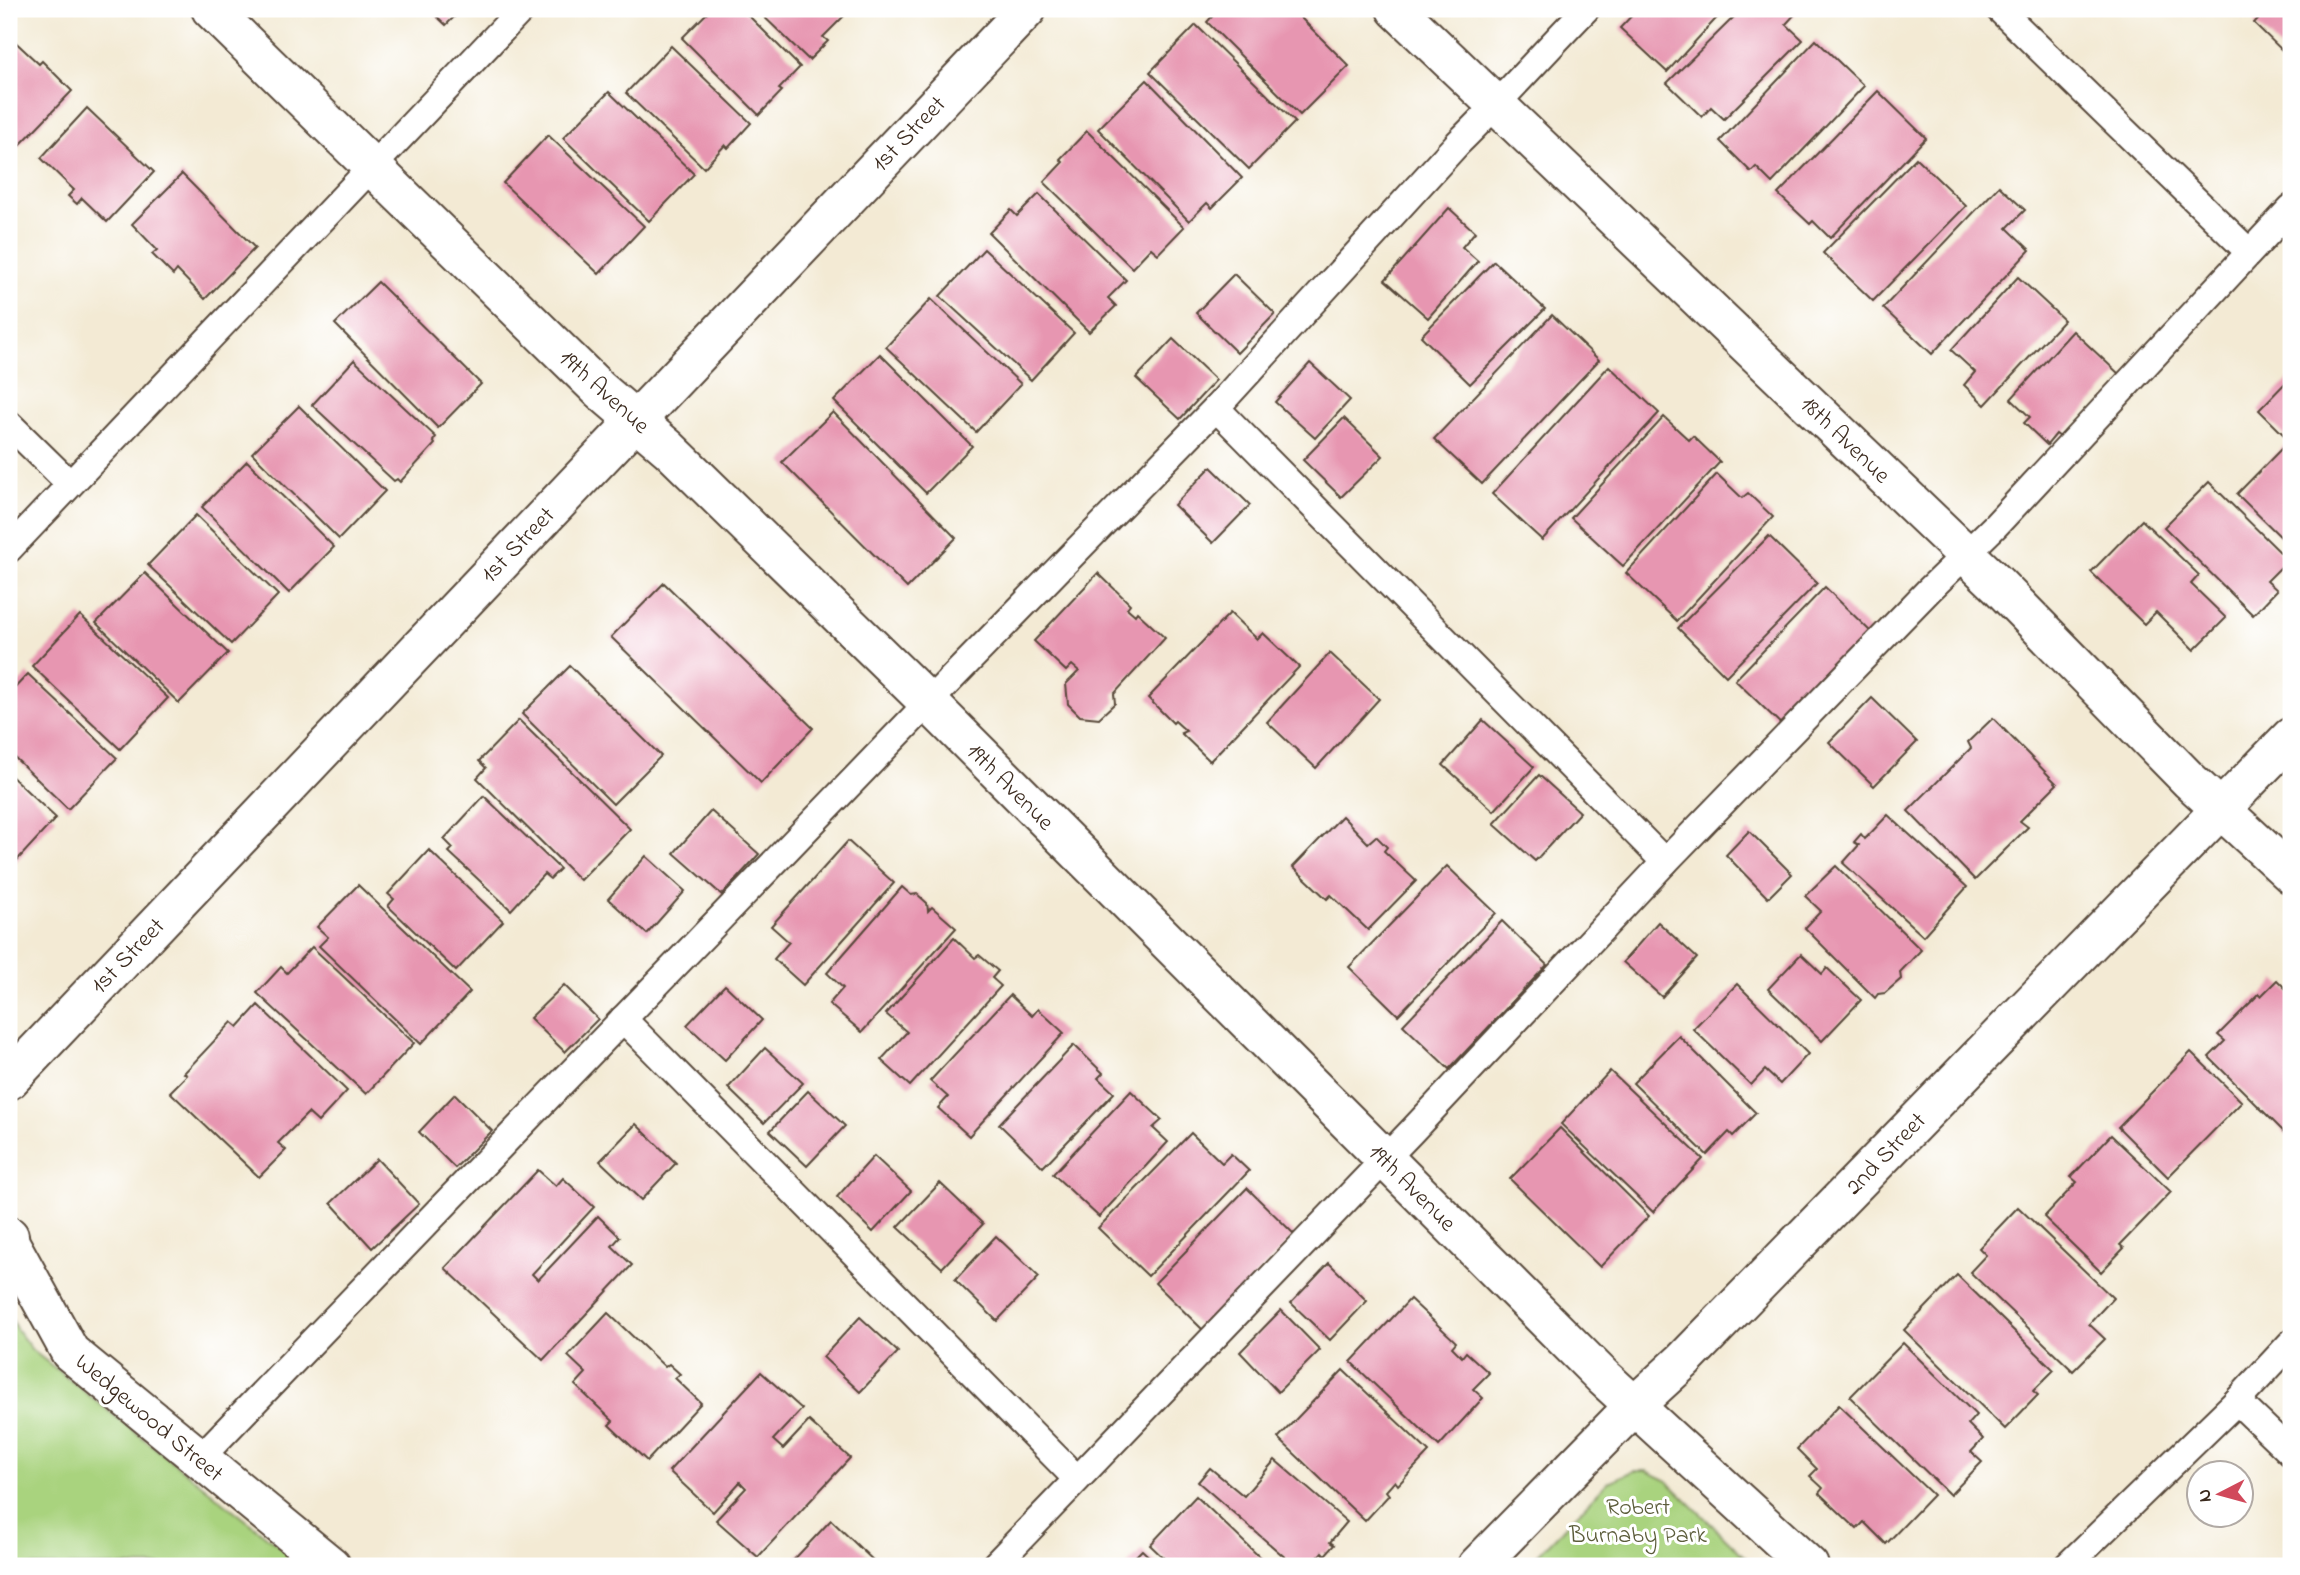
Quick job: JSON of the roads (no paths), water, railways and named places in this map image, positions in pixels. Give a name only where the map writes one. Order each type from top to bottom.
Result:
[{"type":"street","name":"19th Avenue","points":[[211,9],[600,390],[669,449],[929,703],[1634,1406],[1809,1566]]},
{"type":"street","name":"1st Street","points":[[9,1080],[1027,9]]},
{"type":"street","name":"18th Avenue","points":[[1396,9],[1967,555],[2174,765],[2291,874]]},
{"type":"street","name":"2nd Street","points":[[1477,1566],[1634,1406],[1683,1361],[2291,737]]},
{"type":"street","name":"Wedgewood Street","points":[[9,1236],[10,1244],[71,1352],[331,1566]]},
{"type":"lane","points":[[9,549],[522,9]]},
{"type":"lane","points":[[200,1458],[1216,408],[1530,66],[1586,9]]},
{"type":"lane","points":[[1999,9],[2249,252]]},
{"type":"lane","points":[[994,1566],[1385,1159],[1665,862],[1929,590],[1967,555],[2291,208]]},
{"type":"lane","points":[[1216,408],[1665,862]]},
{"type":"lane","points":[[9,424],[70,484]]},
{"type":"lane","points":[[623,1019],[1077,1479]]},
{"type":"lane","points":[[2067,1566],[2237,1401],[2291,1343]]},
{"type":"lane","points":[[2237,1401],[2291,1453]]},
{"type":"park label","name":"Robert Burnaby Park","points":[[1638,1520]]}]
